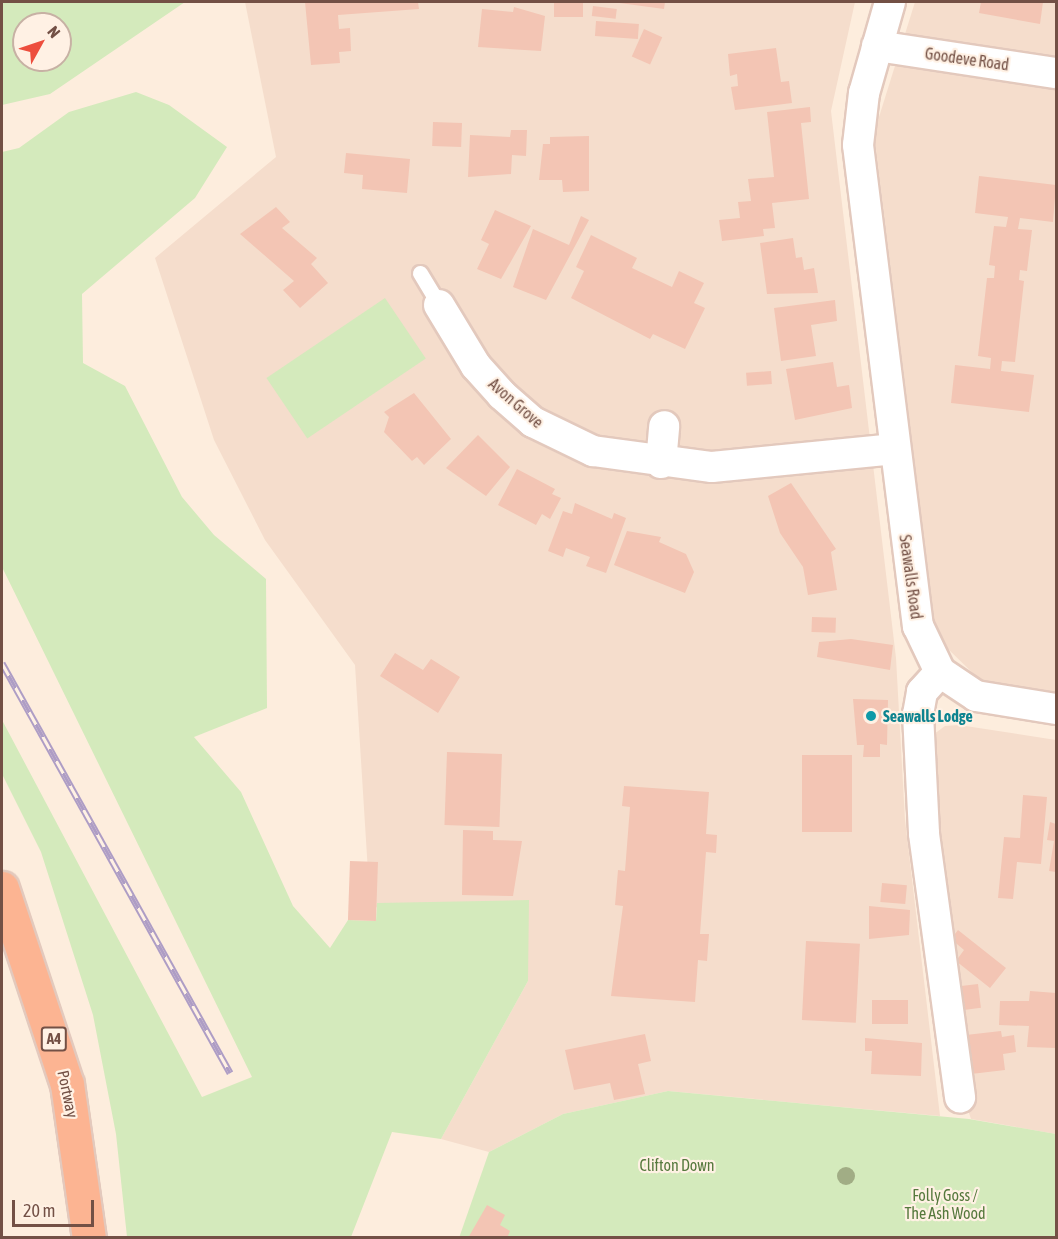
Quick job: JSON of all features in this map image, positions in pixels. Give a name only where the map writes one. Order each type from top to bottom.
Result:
[{"type":"highway","name":"Portway","points":[[2,888],[68,1084],[89,1238]]},
{"type":"street","name":"Seawalls Road","points":[[890,2],[877,46],[858,145],[918,626],[940,672]]},
{"type":"street","name":"Goodeve Road","points":[[877,46],[1056,73]]},
{"type":"street","name":"Avon Grove","points":[[439,305],[476,366],[533,422],[593,451],[661,464],[712,467],[895,449]]},
{"type":"street","points":[[661,464],[664,426]]},
{"type":"street","points":[[960,1098],[924,834],[919,725],[922,692],[940,672],[976,696],[1056,709]]},
{"type":"lane","points":[[420,273],[439,305]]},
{"type":"shaded area","points":[[245,2],[855,2],[831,111],[896,658],[905,820],[940,1116],[668,1091],[563,1114],[489,1152],[441,1139],[528,981],[370,904],[355,665],[265,540],[214,440],[155,258],[276,157]]},
{"type":"shaded area","points":[[915,2],[1056,2],[1056,694],[985,685],[945,646],[934,619],[874,133]]},
{"type":"shaded area","points":[[959,725],[1056,740],[1056,1134],[971,1119],[963,1095],[930,737],[945,726]]},
{"type":"green space","points":[[2,2],[185,2],[50,94],[2,105]]},
{"type":"green space","points":[[136,92],[169,105],[227,147],[195,198],[82,294],[83,363],[125,386],[182,497],[214,535],[266,579],[267,708],[194,737],[241,792],[293,906],[330,948],[348,920],[376,921],[377,903],[529,900],[528,981],[441,1139],[392,1132],[351,1237],[127,1237],[116,1134],[93,1015],[41,852],[2,774],[2,720],[202,1097],[252,1077],[2,567],[2,152],[19,148],[69,112]]},
{"type":"green space","points":[[385,298],[426,359],[307,438],[266,378]]},
{"type":"green space","name":"Clifton Down","points":[[668,1091],[969,1119],[1056,1134],[1056,1237],[459,1238],[489,1152],[563,1114]]},
{"type":"building","points":[[305,2],[418,2],[419,9],[338,15],[339,29],[350,28],[351,51],[339,52],[340,63],[311,65]]},
{"type":"building","points":[[554,2],[583,2],[583,17],[554,17]]},
{"type":"building","points":[[612,2],[665,2],[664,9]]},
{"type":"building","points":[[981,2],[1043,2],[1040,24],[979,13]]},
{"type":"building","points":[[593,6],[617,9],[616,19],[592,16]]},
{"type":"building","points":[[514,7],[545,16],[541,51],[478,47],[482,9],[513,12]]},
{"type":"building","points":[[596,21],[639,24],[638,39],[595,36]]},
{"type":"building","points":[[644,29],[662,37],[650,65],[632,56]]},
{"type":"building","points":[[776,48],[781,82],[789,81],[792,103],[735,110],[731,87],[738,86],[737,74],[730,76],[728,54]]},
{"type":"building","points":[[810,107],[811,122],[801,123],[809,199],[772,203],[775,228],[763,229],[764,236],[722,241],[719,220],[740,218],[738,202],[751,201],[748,179],[774,177],[767,112]]},
{"type":"building","points":[[433,122],[462,123],[461,147],[432,146]]},
{"type":"building","points":[[511,130],[527,130],[526,156],[512,155],[511,174],[468,177],[470,135],[510,137]]},
{"type":"building","points":[[589,136],[589,191],[563,192],[562,180],[539,180],[543,144],[550,144],[550,137]]},
{"type":"building","points":[[346,153],[410,159],[407,193],[362,189],[363,175],[344,173]]},
{"type":"building","points":[[979,176],[1056,185],[1053,222],[1020,218],[1018,229],[1032,230],[1027,271],[1020,270],[1019,280],[1024,281],[1015,362],[1002,361],[1001,371],[1034,375],[1029,412],[951,403],[955,365],[990,369],[991,358],[978,356],[987,278],[994,278],[995,266],[989,265],[994,226],[1006,227],[1008,217],[975,213]]},
{"type":"building","points":[[276,207],[290,222],[282,228],[317,258],[311,264],[328,283],[300,308],[283,290],[294,281],[240,234]]},
{"type":"building","points":[[495,210],[531,226],[501,279],[477,269],[489,244],[481,240]]},
{"type":"building","points":[[581,216],[589,220],[546,300],[513,287],[533,229],[569,245]]},
{"type":"building","points":[[591,235],[637,258],[632,268],[672,287],[679,271],[704,283],[694,303],[705,308],[685,349],[653,334],[650,339],[571,298],[584,271],[576,267]]},
{"type":"building","points":[[793,238],[796,258],[802,257],[804,270],[814,268],[818,293],[767,294],[760,243]]},
{"type":"building","points":[[835,300],[837,321],[811,325],[816,356],[781,361],[774,308]]},
{"type":"building","points":[[833,362],[837,387],[849,385],[852,408],[795,420],[786,369]]},
{"type":"building","points":[[771,371],[772,384],[747,386],[746,373]]},
{"type":"building","points":[[414,393],[451,439],[424,465],[417,457],[412,461],[384,432],[389,417],[384,412]]},
{"type":"building","points":[[478,435],[510,467],[486,496],[446,468]]},
{"type":"building","points":[[517,469],[555,489],[552,494],[561,498],[550,519],[542,514],[536,525],[498,505]]},
{"type":"building","points":[[791,483],[836,549],[831,552],[837,590],[808,595],[803,567],[780,533],[768,496]]},
{"type":"building","points":[[575,503],[612,519],[614,513],[626,518],[606,573],[586,566],[590,557],[566,548],[563,557],[548,551],[563,511],[572,514]]},
{"type":"building","points":[[627,531],[661,537],[659,542],[686,554],[694,572],[685,593],[614,565]]},
{"type":"building","points":[[812,617],[836,618],[835,633],[811,632]]},
{"type":"building","points":[[851,639],[893,645],[890,670],[817,657],[819,642]]},
{"type":"building","points":[[395,653],[423,670],[431,659],[460,677],[438,713],[380,676]]},
{"type":"building","name":"Seawalls Lodge","points":[[853,699],[888,700],[887,745],[880,744],[880,757],[863,757],[864,745],[857,745]]},
{"type":"building","points":[[447,752],[502,754],[499,827],[444,825]]},
{"type":"building","points":[[802,755],[852,755],[852,832],[802,832]]},
{"type":"building","points":[[624,786],[709,792],[706,834],[717,835],[716,853],[706,852],[700,934],[709,934],[707,961],[698,960],[695,1002],[611,996],[623,906],[615,905],[618,870],[625,871],[630,807],[622,806]]},
{"type":"building","points":[[1023,795],[1047,797],[1041,864],[1017,862],[1013,899],[998,898],[1004,837],[1020,838]]},
{"type":"building","points":[[1050,822],[1056,824],[1056,872],[1049,871],[1054,841],[1047,840]]},
{"type":"building","points":[[463,830],[493,831],[493,840],[522,841],[513,896],[462,895]]},
{"type":"building","points":[[350,861],[378,862],[376,921],[348,920]]},
{"type":"building","points":[[882,883],[907,885],[905,904],[880,902]]},
{"type":"building","points":[[869,906],[910,910],[909,935],[869,939]]},
{"type":"building","points":[[958,930],[1006,968],[990,988],[956,961],[964,950],[951,939]]},
{"type":"building","points":[[806,941],[860,944],[856,1023],[802,1020]]},
{"type":"building","points":[[978,984],[981,1008],[962,1010],[959,986]]},
{"type":"building","points":[[1030,991],[1056,993],[1056,1048],[1027,1047],[1029,1026],[999,1025],[1000,1001],[1029,1001]]},
{"type":"building","points":[[872,1000],[908,1000],[908,1024],[872,1024]]},
{"type":"building","points":[[1001,1031],[1002,1037],[1014,1035],[1016,1052],[1003,1054],[1005,1070],[971,1074],[966,1035]]},
{"type":"building","points":[[645,1034],[651,1061],[638,1064],[645,1094],[614,1100],[610,1083],[574,1090],[565,1050]]},
{"type":"building","points":[[865,1038],[922,1043],[921,1076],[871,1074],[872,1051],[865,1051]]},
{"type":"building","points":[[487,1205],[505,1215],[500,1225],[510,1231],[507,1238],[468,1238]]},
{"type":"railway","points":[[2,663],[230,1073]]},
{"type":"place","name":"Seawalls Lodge","points":[[871,716]]},
{"type":"park label","name":"Folly Goss / The Ash Wood","points":[[945,1204]]}]
